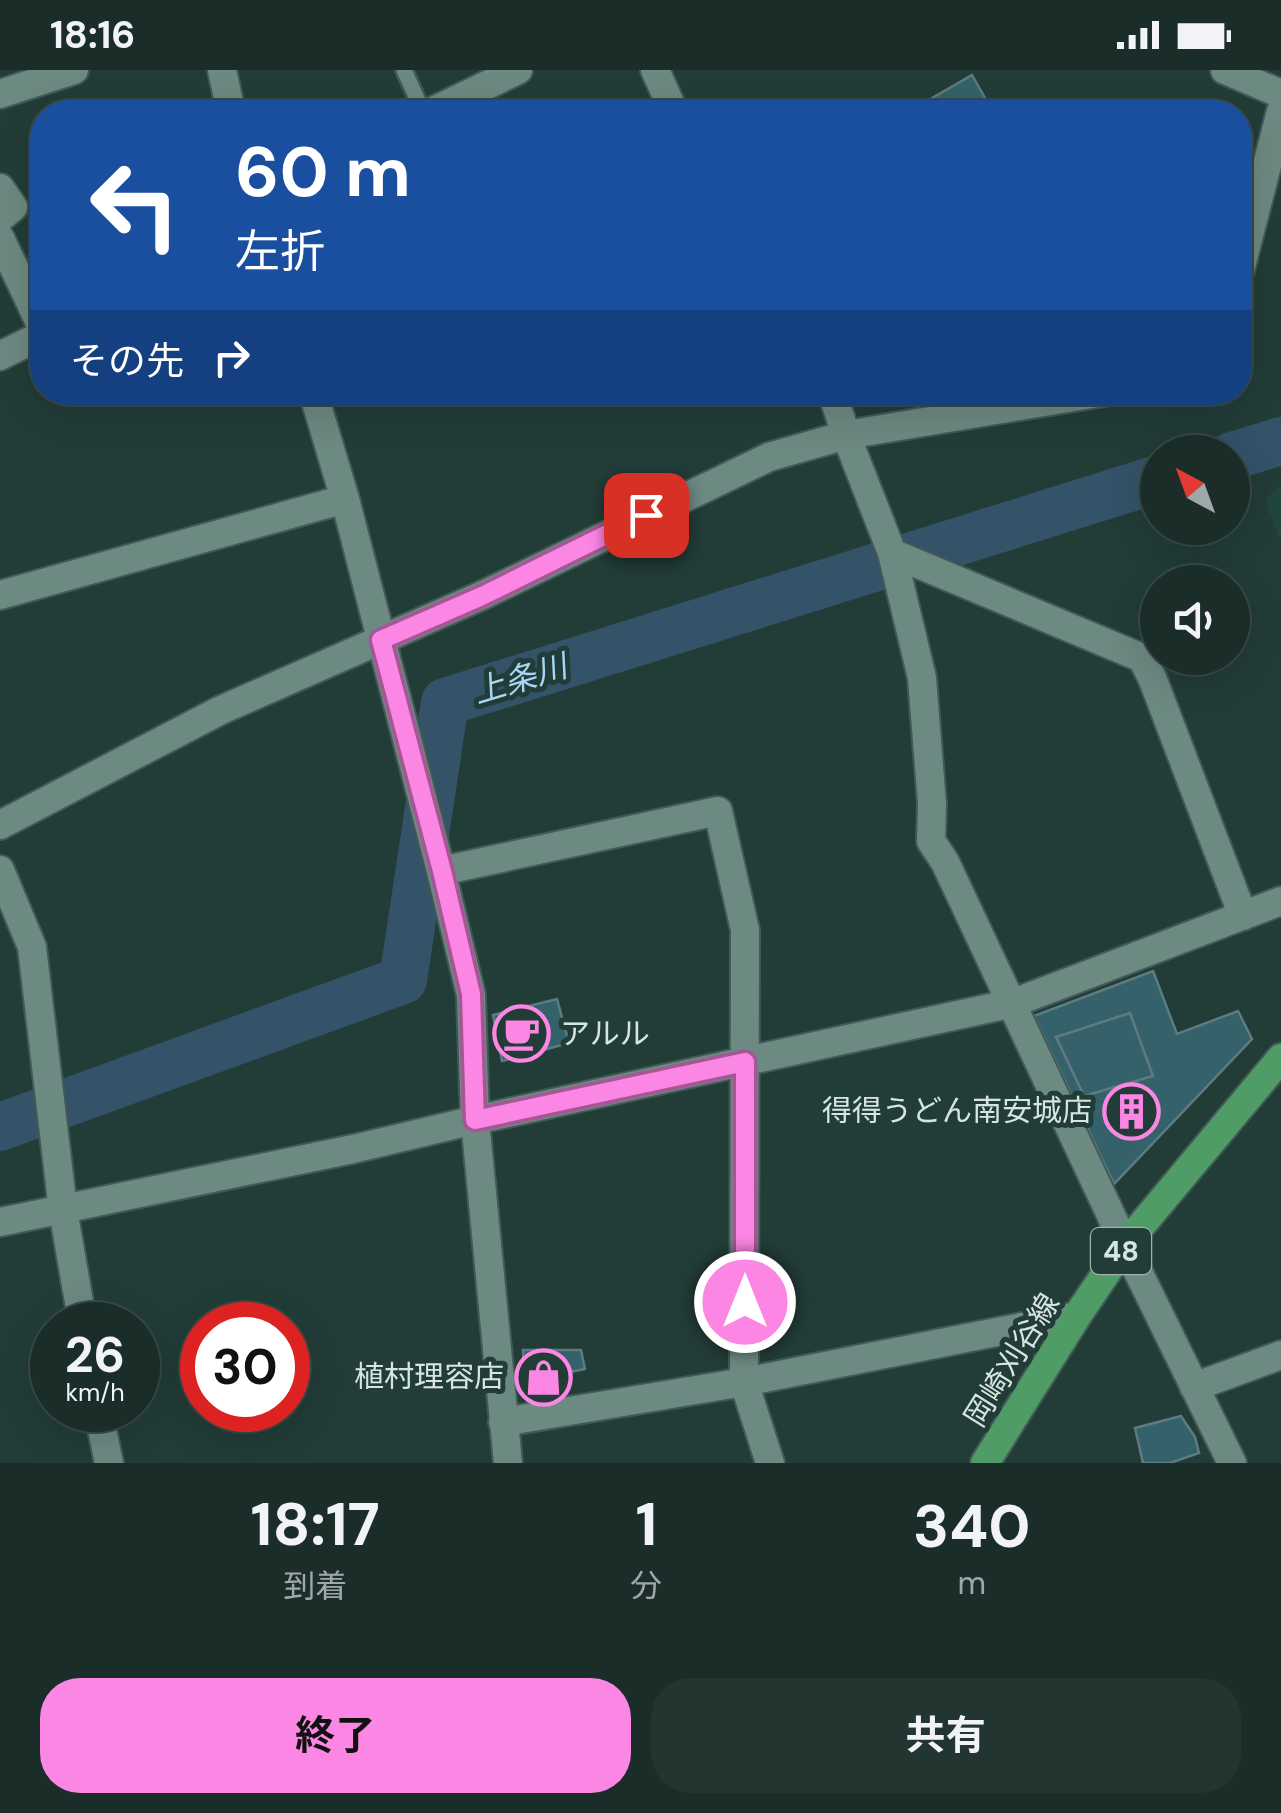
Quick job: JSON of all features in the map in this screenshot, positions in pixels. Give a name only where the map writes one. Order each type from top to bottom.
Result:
[{"type":"main road","name":"岡崎刈谷線","points":[[985,1463],[1125,1245],[1281,1058]]},
{"type":"street","points":[[0,94],[74,70]]},
{"type":"street","points":[[222,70],[228,100]]},
{"type":"street","points":[[457,100],[518,70]]},
{"type":"street","points":[[655,70],[669,100]]},
{"type":"street","points":[[1225,70],[1281,94]]},
{"type":"street","points":[[1252,219],[1281,111]]},
{"type":"street","points":[[0,188],[13,207],[0,218]]},
{"type":"street","points":[[1255,206],[1281,220]]},
{"type":"street","points":[[0,238],[30,302]]},
{"type":"street","points":[[0,356],[30,341]]},
{"type":"street","points":[[317,405],[345,499],[471,994],[475,1120],[508,1463]]},
{"type":"street","points":[[836,405],[892,553],[922,678],[932,804],[931,841],[945,862],[1232,1463]]},
{"type":"street","points":[[0,825],[220,710],[482,596],[769,458],[846,435],[1026,405]]},
{"type":"street","points":[[0,595],[345,499]]},
{"type":"street","points":[[892,553],[1142,658],[1243,916]]},
{"type":"street","points":[[442,871],[718,811],[745,930],[744,1382],[770,1463]]},
{"type":"street","points":[[0,870],[32,947],[63,1210],[79,1302]]},
{"type":"street","points":[[0,1222],[353,1149],[1013,1003],[1281,901]]},
{"type":"street","points":[[503,1422],[744,1382],[1078,1316]]},
{"type":"street","points":[[1194,1387],[1281,1355]]},
{"type":"street","points":[[102,1432],[108,1463]]},
{"type":"lane","points":[[404,70],[418,100]]},
{"type":"shaded area","points":[[1281,484],[1281,542],[1265,500]]},
{"type":"building","points":[[972,75],[986,100],[929,100]]},
{"type":"building","name":"得得うどん南安城店","points":[[1153,971],[1177,1034],[1238,1011],[1252,1039],[1114,1184],[1034,1016]]},
{"type":"building","points":[[557,999],[569,1043],[502,1061],[493,1015]]},
{"type":"building","points":[[1130,1013],[1153,1076],[1084,1096],[1056,1037]]},
{"type":"building","points":[[523,1350],[581,1350],[585,1369],[524,1381]]},
{"type":"building","points":[[1181,1416],[1195,1437],[1199,1453],[1170,1463],[1143,1463],[1135,1428]]},
{"type":"waterway","name":"上条川","points":[[1250,450],[1281,441]]},
{"type":"waterway","name":"上条川","points":[[0,1127],[403,980],[445,702],[1140,485]]},
{"type":"place","name":"アルル","points":[[521,1034]]},
{"type":"place","name":"得得うどん南安城店","points":[[1131,1111]]},
{"type":"place","name":"植村理容店","points":[[543,1377]]},
{"type":"route","points":[[646,515],[482,596],[381,640],[471,994],[475,1120],[745,1062],[745,1302]]}]
